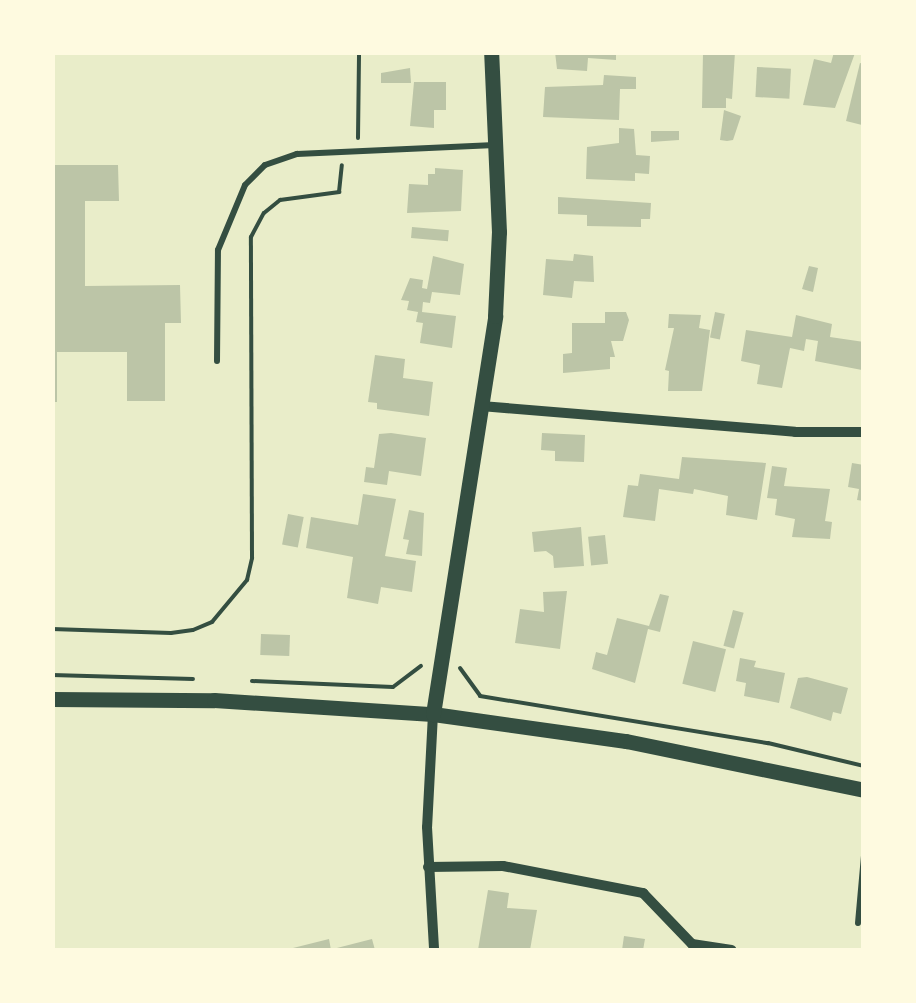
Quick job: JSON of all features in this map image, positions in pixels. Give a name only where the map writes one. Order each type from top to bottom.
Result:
[{"type":"street","points":[[434,950],[428,867],[433,714],[495,316],[499,232],[491,52]]},
{"type":"street","points":[[481,406],[796,432],[864,432]]},
{"type":"street","points":[[52,699],[214,700],[433,714],[626,741],[864,790]]},
{"type":"street","points":[[428,867],[503,866],[643,893],[692,944],[732,950]]},
{"type":"lane","points":[[217,361],[218,250],[228,215],[245,185],[266,165],[297,154],[496,145]]},
{"type":"lane","points":[[858,922],[863,862]]},
{"type":"path","points":[[52,629],[171,633],[194,630],[212,622],[247,580],[252,558],[251,237],[264,213],[280,200],[339,192],[342,162],[358,151],[358,54]]},
{"type":"building","points":[[555,52],[616,52],[616,60],[588,58],[587,71],[557,69]]},
{"type":"building","points":[[703,52],[735,52],[732,99],[726,98],[726,108],[702,108]]},
{"type":"building","points":[[834,52],[855,53],[835,108],[803,105],[814,59],[831,63]]},
{"type":"building","points":[[860,63],[864,64],[862,125],[846,121]]},
{"type":"building","points":[[757,67],[791,69],[789,99],[755,97]]},
{"type":"building","points":[[410,68],[411,83],[381,83],[381,73]]},
{"type":"building","points":[[604,75],[636,77],[636,89],[620,89],[619,120],[543,117],[545,87],[603,85]]},
{"type":"building","points":[[414,82],[446,82],[446,110],[434,110],[434,128],[410,126]]},
{"type":"building","points":[[724,110],[741,116],[733,140],[720,140]]},
{"type":"building","points":[[619,128],[634,129],[636,155],[650,156],[649,174],[635,173],[635,181],[586,179],[587,147],[619,143]]},
{"type":"building","points":[[651,131],[679,131],[679,140],[651,142]]},
{"type":"building","points":[[52,165],[118,165],[119,201],[85,201],[85,286],[180,285],[181,323],[165,323],[165,401],[127,401],[127,352],[57,352],[57,402],[52,402]]},
{"type":"building","points":[[435,168],[463,170],[461,211],[407,213],[409,184],[428,185],[428,174],[435,174]]},
{"type":"building","points":[[558,197],[651,203],[650,219],[641,219],[641,227],[587,226],[587,215],[558,214]]},
{"type":"building","points":[[412,227],[449,230],[448,241],[411,238]]},
{"type":"building","points":[[574,254],[593,256],[594,282],[574,281],[572,298],[543,295],[546,259],[573,261]]},
{"type":"building","points":[[433,256],[464,264],[460,295],[432,292],[430,303],[423,302],[422,312],[456,316],[452,348],[420,343],[423,323],[416,322],[418,312],[407,310],[409,301],[401,300],[410,278],[423,280],[422,288],[427,289]]},
{"type":"building","points":[[809,266],[818,268],[813,292],[802,289]]},
{"type":"building","points":[[605,312],[626,312],[629,320],[623,341],[611,341],[615,357],[610,357],[610,369],[563,373],[563,354],[572,353],[572,323],[605,323]]},
{"type":"building","points":[[715,312],[725,314],[720,339],[710,338]]},
{"type":"building","points":[[669,314],[701,315],[699,328],[710,330],[702,391],[668,391],[669,371],[665,370],[674,328],[668,328]]},
{"type":"building","points":[[796,315],[832,324],[830,337],[864,342],[862,370],[815,361],[818,341],[806,339],[804,351],[790,348],[782,388],[757,384],[760,365],[741,361],[746,330],[792,337]]},
{"type":"building","points":[[375,355],[405,359],[403,378],[433,382],[429,416],[377,409],[377,403],[368,402]]},
{"type":"building","points":[[542,433],[585,435],[584,462],[555,461],[555,451],[541,450]]},
{"type":"building","points":[[379,434],[426,438],[421,476],[389,471],[387,485],[364,482],[366,467],[374,468]]},
{"type":"building","points":[[682,457],[766,463],[757,520],[726,515],[728,496],[694,489],[693,494],[659,489],[655,521],[623,517],[628,485],[638,486],[640,474],[679,479]]},
{"type":"building","points":[[852,463],[864,465],[864,501],[857,500],[859,489],[848,487]]},
{"type":"building","points":[[772,466],[787,468],[784,486],[830,489],[825,521],[832,522],[830,539],[792,537],[795,519],[775,515],[777,499],[767,498]]},
{"type":"building","points":[[363,494],[396,499],[385,556],[416,561],[412,592],[381,587],[378,604],[347,598],[353,557],[306,548],[311,517],[358,525]]},
{"type":"building","points":[[409,510],[424,513],[422,556],[406,554],[409,540],[403,539]]},
{"type":"building","points":[[288,514],[304,517],[298,547],[282,544]]},
{"type":"building","points":[[581,527],[584,566],[554,568],[553,556],[546,551],[534,552],[532,532]]},
{"type":"building","points":[[605,535],[608,564],[591,566],[588,537]]},
{"type":"building","points":[[567,591],[560,649],[515,643],[520,609],[544,612],[543,592]]},
{"type":"building","points":[[660,594],[669,596],[660,632],[648,629],[635,683],[592,669],[596,652],[607,655],[617,618],[649,626]]},
{"type":"building","points":[[733,610],[744,613],[734,649],[723,646]]},
{"type":"building","points":[[261,634],[290,635],[289,656],[260,655]]},
{"type":"building","points":[[693,641],[726,649],[715,692],[682,684]]},
{"type":"building","points":[[740,658],[756,661],[754,667],[785,673],[779,703],[744,696],[746,683],[736,681]]},
{"type":"building","points":[[798,678],[848,688],[841,714],[833,712],[831,721],[790,708]]},
{"type":"building","points":[[488,890],[509,893],[507,908],[537,910],[530,950],[478,950]]},
{"type":"building","points":[[624,936],[645,939],[643,950],[622,950]]},
{"type":"building","points":[[329,939],[331,950],[289,950],[289,949]]},
{"type":"building","points":[[372,939],[375,950],[333,950],[333,949]]}]
